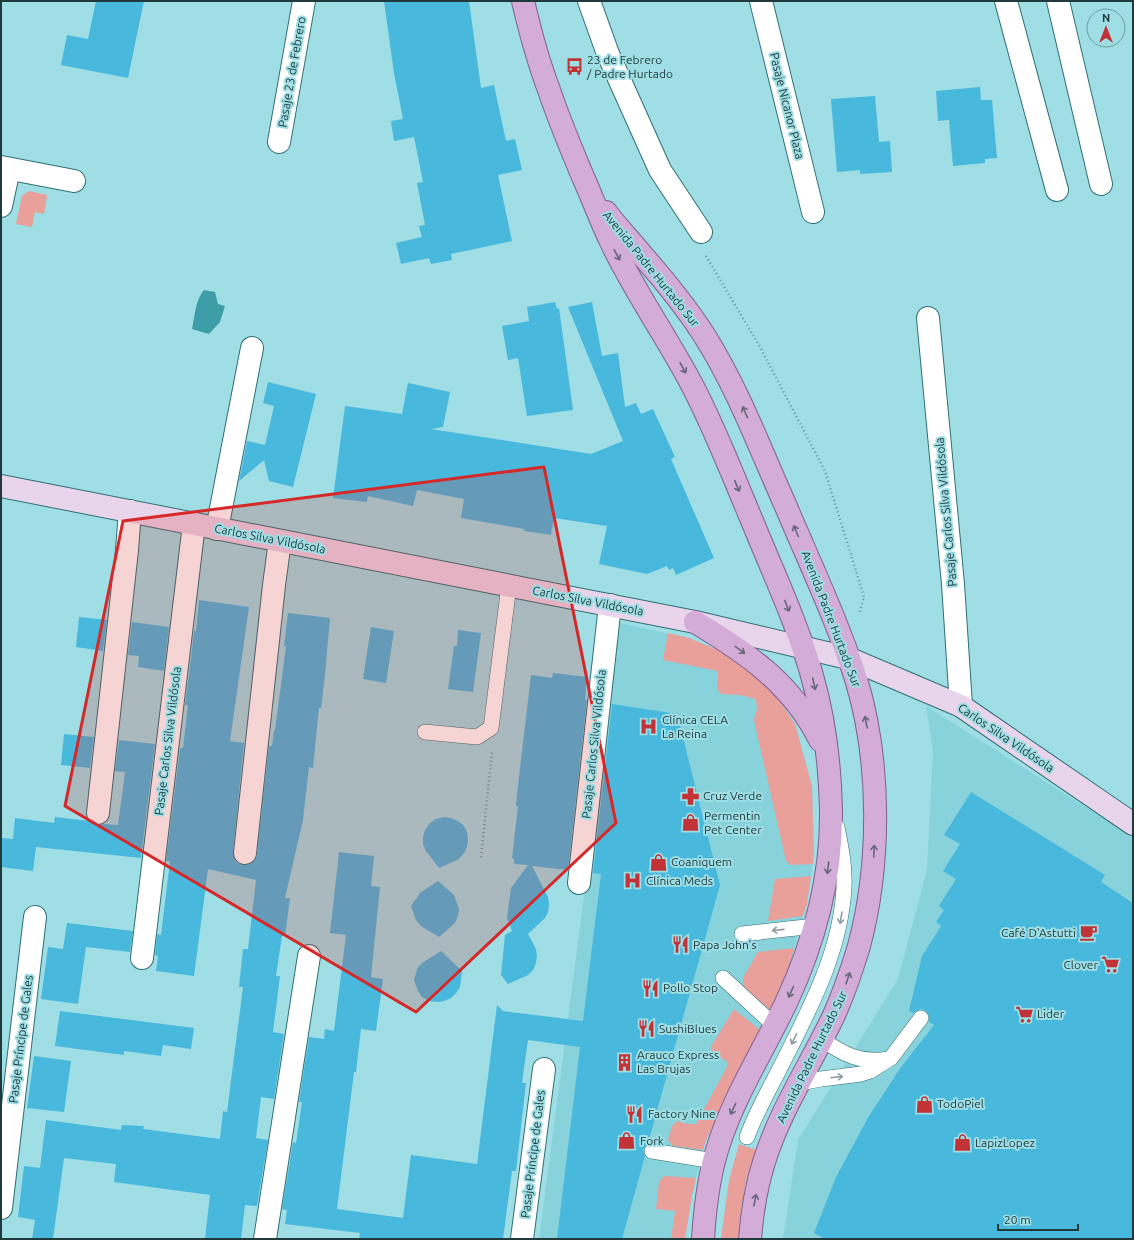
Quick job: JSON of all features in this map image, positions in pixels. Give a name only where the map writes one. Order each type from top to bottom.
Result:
[{"type":"main road","name":"Avenida Padre Hurtado Sur","points":[[522,1],[548,88],[602,225],[634,287],[677,358],[707,416],[770,564],[802,646],[811,674],[817,696],[826,751],[830,782],[831,838],[825,885],[815,926],[797,977],[775,1026],[730,1114],[720,1139],[714,1161],[703,1233]]},
{"type":"main road","name":"Avenida Padre Hurtado Sur","points":[[585,181],[615,225],[643,255],[690,314],[717,356],[744,409],[836,626],[848,658],[862,704],[871,753],[874,804],[873,860],[869,903],[858,949],[841,998],[777,1128],[764,1161],[754,1207],[750,1239]]},
{"type":"main road","points":[[695,622],[729,642],[768,672],[790,694],[800,707],[826,751]]},
{"type":"street","name":"Pasaje 23 de Febrero","points":[[279,142],[304,1]]},
{"type":"street","points":[[589,1],[608,54],[660,170],[701,232]]},
{"type":"street","name":"Pasaje Nicanor Plaza","points":[[761,1],[813,212]]},
{"type":"street","points":[[1006,1],[1057,190]]},
{"type":"street","points":[[1058,1],[1102,184]]},
{"type":"street","points":[[1,206],[5,168],[74,181]]},
{"type":"street","name":"Pasaje Carlos Silva Vildósola","points":[[928,318],[953,584],[961,706]]},
{"type":"street","points":[[217,528],[252,348]]},
{"type":"street","name":"Carlos Silva Vildósola","points":[[1,486],[695,622],[848,658],[961,706],[1133,824]]},
{"type":"street","points":[[98,813],[130,511]]},
{"type":"street","name":"Pasaje Carlos Silva Vildósola","points":[[142,958],[194,524]]},
{"type":"street","points":[[245,853],[280,541]]},
{"type":"street","name":"Pasaje Carlos Silva Vildósola","points":[[579,883],[610,605]]},
{"type":"street","name":"Pasaje Príncipe de Gales","points":[[1,1208],[35,917]]},
{"type":"street","points":[[265,1239],[309,956]]},
{"type":"street","name":"Pasaje Príncipe de Gales","points":[[522,1239],[544,1069]]},
{"type":"lane","points":[[425,732],[477,737],[491,728],[510,586]]},
{"type":"lane","points":[[747,1137],[764,1097],[810,1006],[825,970],[839,928],[844,886],[844,864],[830,782]]},
{"type":"lane","points":[[742,934],[815,926]]},
{"type":"lane","points":[[723,978],[775,1026]]},
{"type":"lane","points":[[799,1083],[870,1071],[891,1058],[921,1018]]},
{"type":"lane","points":[[822,1039],[841,1052],[853,1057],[877,1061],[891,1058]]},
{"type":"lane","points":[[652,1151],[714,1161]]},
{"type":"path","points":[[705,255],[760,347],[825,471],[864,597],[858,620]]},
{"type":"path","points":[[481,857],[492,756],[492,743],[485,732]]},
{"type":"highlighted area","points":[[544,467],[616,823],[416,1012],[65,806],[123,521]]},
{"type":"shaded area","points":[[29,191],[47,195],[44,214],[35,212],[32,227],[16,224],[22,196]]},
{"type":"shaded area","points":[[204,290],[215,292],[218,304],[225,306],[220,322],[209,334],[192,329],[197,303]]},
{"type":"shaded area","name":"Arauco Express Las Brujas","points":[[620,623],[689,638],[795,724],[812,786],[814,853],[807,904],[786,977],[706,1140],[692,1195],[685,1239],[539,1239]]},
{"type":"shaded area","points":[[668,633],[689,638],[728,654],[773,691],[795,724],[812,786],[813,864],[791,865],[786,861],[754,720],[757,709],[756,699],[740,695],[721,694],[717,689],[718,671],[663,660]]},
{"type":"shaded area","name":"Lider","points":[[926,706],[1133,837],[1133,1239],[783,1239],[798,1140],[898,979],[927,870],[933,750]]},
{"type":"shaded area","points":[[811,876],[807,904],[803,916],[768,921],[775,879]]},
{"type":"shaded area","points":[[794,948],[786,977],[770,1010],[743,988],[743,978],[758,952]]},
{"type":"shaded area","points":[[734,1009],[760,1030],[706,1140],[703,1150],[673,1146],[668,1140],[672,1126],[677,1121],[688,1124],[696,1124],[727,1067],[727,1061],[713,1055],[711,1047]]},
{"type":"shaded area","points":[[739,1144],[757,1150],[747,1177],[741,1209],[741,1239],[721,1239],[729,1180]]},
{"type":"shaded area","points":[[664,1176],[696,1178],[685,1239],[671,1239],[675,1211],[656,1209],[659,1182]]},
{"type":"building","points":[[96,1],[144,1],[128,78],[61,65],[67,35],[88,39]]},
{"type":"building","points":[[384,1],[469,1],[481,88],[494,85],[506,141],[515,139],[522,170],[498,175],[512,241],[451,254],[452,260],[431,264],[429,258],[401,264],[396,243],[422,237],[419,226],[425,225],[417,183],[423,182],[414,137],[394,141],[391,121],[403,119],[394,73]]},
{"type":"building","points":[[980,87],[981,100],[992,100],[997,158],[985,159],[985,163],[953,166],[949,120],[938,121],[936,91]]},
{"type":"building","points":[[875,96],[879,142],[890,141],[892,172],[860,174],[860,170],[837,172],[831,99]]},
{"type":"building","points":[[555,302],[557,309],[559,308],[573,410],[527,416],[518,358],[508,360],[502,326],[529,321],[527,307]]},
{"type":"building","points":[[592,302],[602,356],[618,353],[625,407],[636,403],[641,414],[653,409],[675,457],[671,459],[714,558],[676,575],[673,568],[669,570],[667,566],[647,574],[599,564],[607,526],[554,518],[551,535],[524,531],[524,529],[461,518],[464,499],[417,490],[413,506],[368,496],[367,502],[333,498],[345,406],[402,414],[408,383],[450,392],[443,427],[431,429],[591,454],[623,441],[568,307]]},
{"type":"building","points":[[268,382],[316,394],[293,487],[269,481],[264,460],[239,481],[247,441],[265,445],[274,406],[263,403]]},
{"type":"building","points":[[199,600],[249,607],[230,741],[244,743],[233,852],[237,863],[243,865],[250,864],[255,860],[257,854],[269,746],[272,746],[275,730],[286,646],[284,646],[288,613],[330,618],[325,675],[321,708],[319,708],[313,768],[309,767],[303,820],[285,898],[290,898],[285,936],[282,936],[276,976],[280,976],[273,1032],[284,1034],[274,1099],[261,1097],[256,1138],[268,1140],[257,1206],[245,1205],[241,1239],[205,1239],[210,1195],[114,1182],[116,1164],[64,1158],[53,1239],[32,1239],[35,1220],[18,1217],[24,1166],[40,1168],[46,1120],[121,1130],[122,1125],[144,1126],[143,1129],[220,1139],[223,1111],[227,1112],[243,987],[239,987],[243,949],[248,949],[256,880],[208,869],[194,976],[156,971],[158,956],[155,955],[157,934],[161,935],[170,861],[166,861],[180,748],[183,748],[188,705],[185,705]]},
{"type":"building","points":[[79,617],[107,620],[103,651],[76,647]]},
{"type":"building","points":[[132,622],[169,627],[164,671],[138,667],[139,656],[128,655]]},
{"type":"building","points":[[371,627],[394,631],[386,683],[363,679]]},
{"type":"building","points":[[458,630],[481,633],[473,692],[448,689],[454,646],[457,646]]},
{"type":"building","points":[[553,673],[587,677],[585,699],[587,700],[568,870],[532,866],[548,897],[548,912],[545,918],[528,934],[536,949],[537,956],[533,970],[528,975],[508,984],[501,975],[505,935],[512,931],[507,918],[511,888],[528,865],[514,864],[514,859],[512,858],[518,806],[516,806],[517,794],[531,675],[552,678]]},
{"type":"building","points":[[612,704],[677,714],[720,885],[648,1143],[643,1149],[645,1156],[622,1239],[557,1239],[580,1047],[528,1040],[522,1083],[526,1083],[516,1171],[512,1171],[503,1239],[359,1239],[360,1233],[285,1224],[287,1210],[282,1209],[293,1142],[296,1143],[302,1102],[299,1102],[309,1037],[324,1039],[325,1029],[334,1031],[346,935],[330,933],[339,852],[374,856],[371,886],[380,887],[371,977],[383,979],[376,1031],[361,1029],[356,1072],[354,1072],[337,1209],[403,1218],[411,1155],[477,1164],[497,1005],[503,1011],[583,1021],[601,874],[593,873]]},
{"type":"building","points":[[64,734],[94,737],[90,768],[61,765]]},
{"type":"building","points":[[119,740],[155,744],[141,858],[36,847],[33,871],[1,867],[1,838],[13,839],[15,818],[54,823],[55,817],[89,821],[96,825],[118,825],[125,772],[115,771]]},
{"type":"building","name":"Lider","points":[[971,792],[1105,875],[1101,882],[1133,903],[1133,1239],[825,1239],[814,1233],[836,1177],[869,1116],[901,1067],[934,1025],[929,1022],[929,1015],[926,1011],[922,1009],[913,1013],[909,1011],[922,956],[941,926],[936,922],[944,910],[939,906],[956,879],[943,871],[960,844],[944,835]]},
{"type":"building","points":[[444,817],[458,821],[464,826],[467,832],[468,840],[467,847],[459,859],[439,868],[426,851],[423,844],[423,837],[425,830],[430,823],[436,819]]},
{"type":"building","points":[[438,881],[454,895],[459,909],[455,923],[439,937],[421,926],[416,920],[411,906],[420,893]]},
{"type":"building","points":[[67,923],[133,931],[130,952],[86,947],[78,1004],[41,999],[48,947],[63,949]]},
{"type":"building","points":[[441,951],[462,971],[460,987],[451,998],[437,1002],[429,1001],[422,997],[414,980],[417,969],[422,963]]},
{"type":"building","points":[[60,1011],[194,1028],[191,1049],[163,1045],[161,1056],[124,1051],[124,1055],[55,1046]]},
{"type":"building","points":[[34,1056],[71,1061],[64,1112],[27,1108]]},
{"type":"place","name":"23 de Febrero / Padre Hurtado","points":[[574,67]]},
{"type":"place","name":"Clínica CELA La Reina","points":[[649,727]]},
{"type":"place","name":"Cruz Verde","points":[[690,796]]},
{"type":"place","name":"Permentin Pet Center","points":[[691,823]]},
{"type":"place","name":"Coaniquem","points":[[658,862]]},
{"type":"place","name":"Clínica Meds","points":[[633,881]]},
{"type":"place","name":"Café D'Astutti","points":[[1089,933]]},
{"type":"place","name":"Papa John's","points":[[680,945]]},
{"type":"place","name":"Clover","points":[[1111,965]]},
{"type":"place","name":"Pollo Stop","points":[[650,988]]},
{"type":"place","name":"Lider","points":[[1024,1014]]},
{"type":"place","name":"SushiBlues","points":[[646,1029]]},
{"type":"place","name":"Arauco Express Las Brujas","points":[[624,1062]]},
{"type":"place","name":"TodoPiel","points":[[924,1104]]},
{"type":"place","name":"Factory Nine","points":[[635,1114]]},
{"type":"place","name":"Fork","points":[[627,1141]]},
{"type":"place","name":"LapizLopez","points":[[962,1143]]}]
